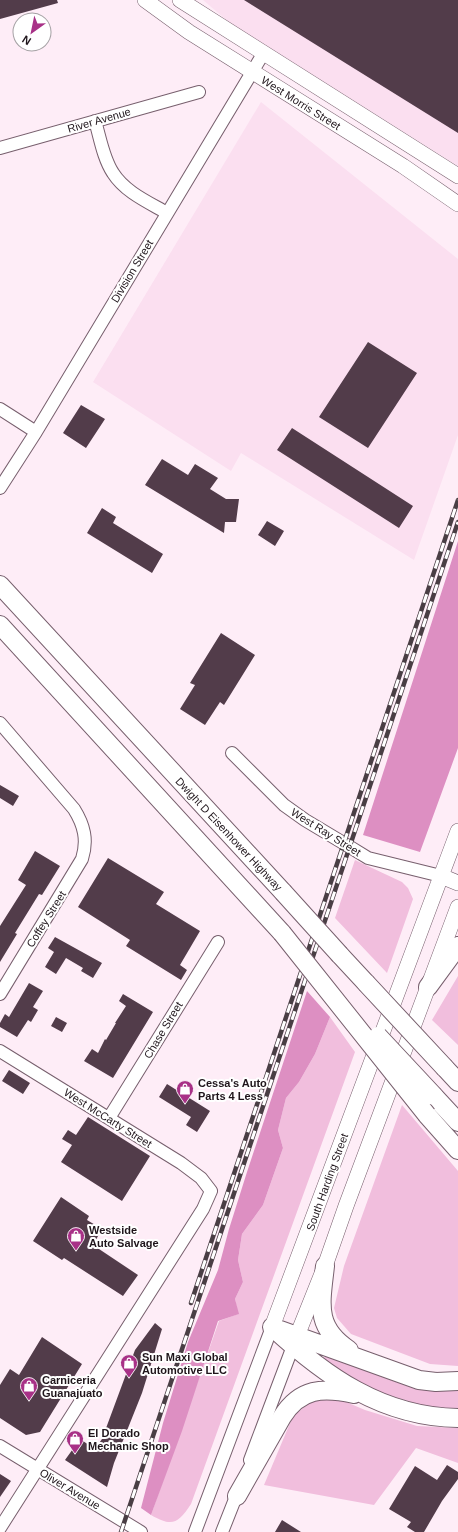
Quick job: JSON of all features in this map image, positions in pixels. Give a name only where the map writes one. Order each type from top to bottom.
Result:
[{"type":"highway","name":"Dwight D Eisenhower Highway","points":[[0,585],[366,983],[451,1063]]},
{"type":"highway","points":[[0,625],[458,1122]]},
{"type":"highway","points":[[277,926],[427,1115],[458,1150]]},
{"type":"highway","points":[[428,987],[458,946]]},
{"type":"highway","points":[[451,1063],[458,1082]]},
{"type":"highway","points":[[325,1266],[321,1302],[325,1323],[338,1342],[360,1357]]},
{"type":"highway","points":[[272,1327],[295,1341],[333,1378],[364,1396]]},
{"type":"highway","points":[[295,1341],[360,1357],[419,1380],[436,1382],[458,1381]]},
{"type":"highway","points":[[237,1496],[285,1412],[304,1395],[320,1390],[336,1390],[364,1396],[418,1414],[458,1418]]},
{"type":"main road","name":"West Morris Street","points":[[145,0],[189,32],[403,166],[458,204]]},
{"type":"main road","name":"West Morris Street","points":[[180,0],[263,54],[458,176]]},
{"type":"main road","name":"South Harding Street","points":[[272,1327],[458,831]]},
{"type":"main road","points":[[441,876],[458,871]]},
{"type":"main road","name":"West Ray Street","points":[[441,876],[458,883]]},
{"type":"main road","points":[[295,1341],[325,1266],[458,907]]},
{"type":"street","name":"Division Street","points":[[0,488],[36,432],[263,54]]},
{"type":"street","name":"River Avenue","points":[[0,148],[199,92]]},
{"type":"street","points":[[95,121],[112,172],[119,181],[132,192],[167,213]]},
{"type":"street","points":[[0,409],[36,432]]},
{"type":"street","name":"Coffey Street","points":[[0,724],[74,809],[84,830],[85,842],[82,859],[0,994]]},
{"type":"street","name":"West Ray Street","points":[[232,753],[276,798],[293,812],[364,856],[441,876]]},
{"type":"street","name":"Chase Street","points":[[109,1118],[218,942]]},
{"type":"street","name":"West McCarty Street","points":[[0,1051],[181,1163],[201,1178],[211,1191],[202,1209],[38,1470]]},
{"type":"street","name":"South Harding Street","points":[[195,1532],[272,1327]]},
{"type":"street","points":[[222,1532],[295,1341]]},
{"type":"street","name":"Oliver Avenue","points":[[0,1446],[141,1532]]},
{"type":"street","points":[[0,1528],[38,1470]]},
{"type":"shaded area","points":[[203,0],[458,0],[458,166],[230,23]]},
{"type":"shaded area","points":[[261,102],[458,259],[458,435],[414,560],[241,453],[231,471],[93,382]]},
{"type":"shaded area","points":[[458,541],[458,748],[420,852],[363,835]]},
{"type":"shaded area","points":[[355,860],[402,882],[408,888],[413,899],[387,973],[335,918]]},
{"type":"shaded area","points":[[458,976],[458,1045],[432,1020]]},
{"type":"shaded area","points":[[307,991],[330,1017],[315,1054],[299,1082],[286,1098],[278,1130],[283,1148],[263,1205],[242,1234],[238,1260],[243,1282],[235,1299],[239,1314],[218,1321],[182,1431],[151,1515],[141,1508],[163,1423],[188,1342],[218,1270],[247,1172]]},
{"type":"shaded area","points":[[330,1017],[355,1052],[191,1504],[182,1516],[174,1522],[158,1519],[151,1515],[219,1321],[238,1314],[235,1299],[243,1282],[238,1260],[242,1234],[263,1205],[283,1148],[278,1130],[286,1098],[299,1082],[315,1054]]},
{"type":"shaded area","points":[[402,1105],[458,1171],[458,1366],[430,1364],[351,1334],[337,1318],[334,1308],[344,1266]]},
{"type":"shaded area","points":[[326,1356],[415,1389],[443,1391],[458,1389],[458,1411],[420,1405],[376,1391],[319,1362]]},
{"type":"shaded area","points":[[316,1398],[339,1399],[365,1410],[417,1426],[458,1428],[458,1463],[416,1448],[374,1505],[264,1485],[293,1416]]},
{"type":"building","points":[[0,0],[57,0],[58,3],[25,12],[12,12],[12,16],[0,19]]},
{"type":"building","points":[[244,0],[458,0],[458,133]]},
{"type":"building","points":[[368,342],[417,373],[368,448],[319,417]]},
{"type":"building","points":[[81,405],[105,419],[86,448],[63,433]]},
{"type":"building","points":[[292,428],[413,506],[399,528],[277,450]]},
{"type":"building","points":[[162,459],[188,475],[195,464],[218,478],[210,489],[226,499],[239,499],[236,522],[225,522],[224,533],[145,485]]},
{"type":"building","points":[[102,508],[116,517],[113,523],[163,554],[152,573],[87,533]]},
{"type":"building","points":[[267,521],[284,531],[275,546],[258,535]]},
{"type":"building","points":[[221,633],[255,655],[224,705],[220,702],[205,725],[180,709],[195,685],[190,683]]},
{"type":"building","points":[[0,785],[19,796],[13,806],[0,798]]},
{"type":"building","points":[[35,851],[60,866],[42,895],[39,894],[15,933],[17,934],[0,962],[0,926],[26,885],[18,880]]},
{"type":"building","points":[[108,858],[164,892],[156,904],[200,931],[180,965],[187,970],[181,980],[126,946],[130,940],[78,907]]},
{"type":"building","points":[[55,937],[102,963],[93,978],[81,971],[83,968],[66,958],[56,974],[45,967],[54,952],[48,948]]},
{"type":"building","points":[[29,983],[43,991],[33,1007],[38,1010],[31,1022],[28,1020],[17,1037],[0,1027],[0,1023],[5,1014],[9,1017]]},
{"type":"building","points":[[123,994],[153,1012],[113,1078],[84,1061],[92,1049],[98,1053],[126,1006],[119,1001]]},
{"type":"building","points":[[56,1017],[67,1023],[62,1032],[51,1026]]},
{"type":"building","points":[[9,1070],[30,1083],[23,1094],[2,1081]]},
{"type":"building","name":"Cessa's Auto Parts 4 Less","points":[[167,1084],[210,1111],[197,1132],[186,1125],[191,1117],[159,1097]]},
{"type":"building","points":[[88,1117],[150,1156],[122,1201],[61,1162],[72,1145],[62,1139],[68,1130],[76,1135]]},
{"type":"building","name":"Westside Auto Salvage","points":[[61,1197],[89,1216],[87,1220],[102,1229],[93,1245],[138,1275],[123,1296],[64,1258],[62,1260],[33,1241]]},
{"type":"building","points":[[155,1323],[162,1329],[142,1393],[114,1463],[107,1487],[65,1460],[80,1439],[95,1449],[102,1439],[135,1350]]},
{"type":"building","name":"Carniceria Guanajuato","points":[[42,1337],[82,1364],[40,1432],[26,1435],[0,1418],[0,1385],[10,1369],[19,1375]]},
{"type":"building","points":[[447,1465],[458,1472],[458,1479],[442,1501],[424,1532],[415,1532],[407,1527],[411,1522],[389,1509],[415,1466],[437,1480]]},
{"type":"building","points":[[0,1474],[11,1481],[0,1497]]},
{"type":"building","points":[[282,1520],[301,1532],[275,1532]]},
{"type":"railway","points":[[191,1303],[458,500]]},
{"type":"railway","points":[[121,1532],[458,522]]},
{"type":"place","name":"Cessa's Auto Parts 4 Less","points":[[185,1104]]},
{"type":"place","name":"Westside Auto Salvage","points":[[76,1251]]},
{"type":"place","name":"Sun Maxi Global Automotive LLC","points":[[129,1378]]},
{"type":"place","name":"Carniceria Guanajuato","points":[[29,1401]]},
{"type":"place","name":"El Dorado Mechanic Shop","points":[[75,1454]]}]
